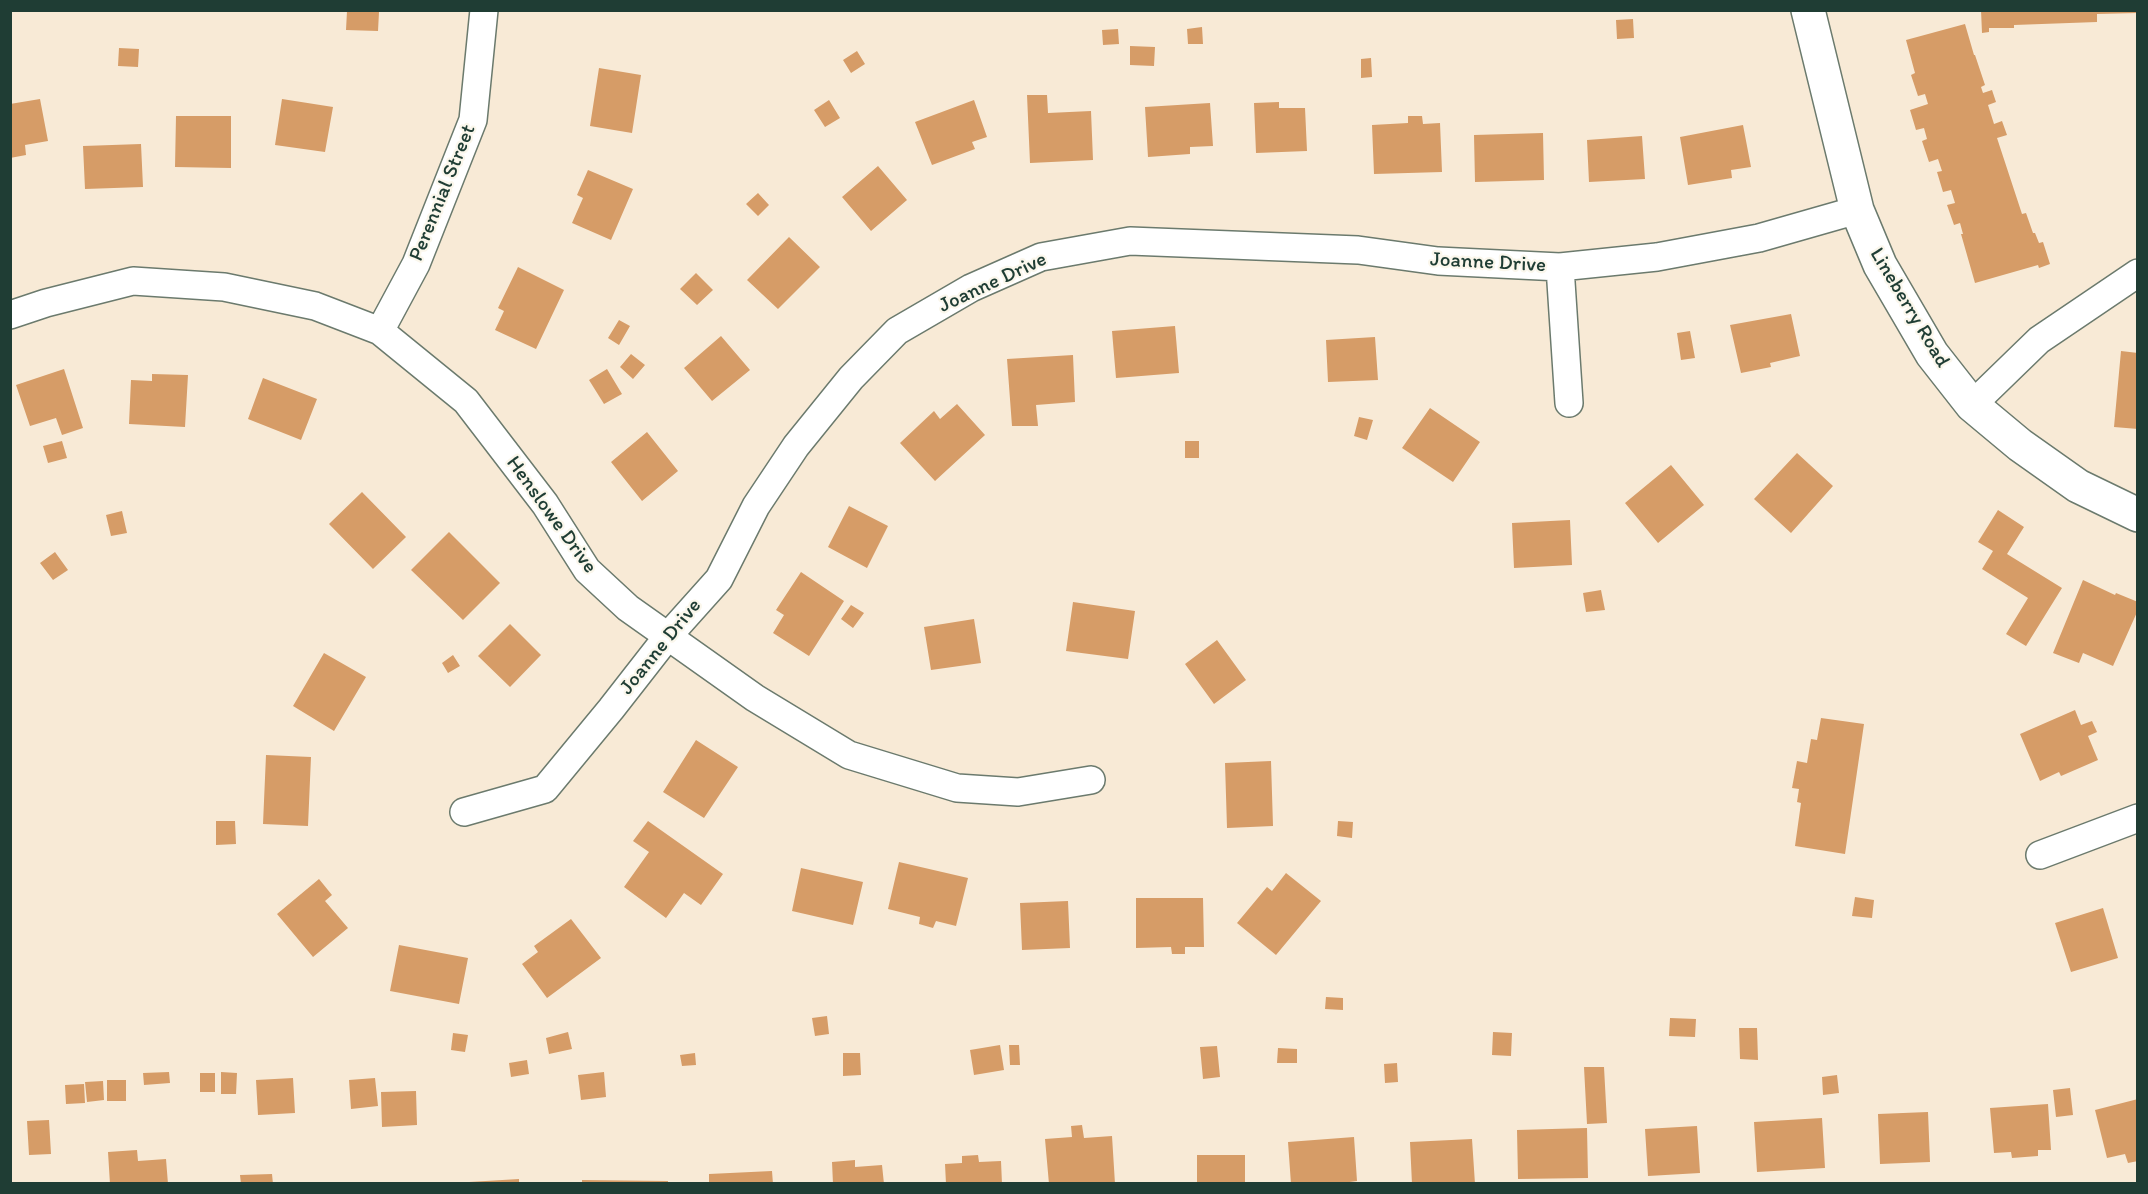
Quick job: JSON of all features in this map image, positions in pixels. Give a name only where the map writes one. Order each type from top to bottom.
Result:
[{"type":"street","name":"Perennial Street","points":[[380,331],[416,264],[473,120],[484,10]]},
{"type":"street","name":"Lineberry Road","points":[[1808,10],[1857,210],[1880,265],[1932,354],[1972,405],[2020,445],[2078,486],[2138,515]]},
{"type":"street","name":"Joanne Drive","points":[[464,812],[545,789],[668,636],[719,579],[756,506],[796,446],[851,378],[897,331],[972,288],[1041,257],[1130,241],[1358,250],[1438,261],[1560,267],[1657,257],[1759,238],[1857,210]]},
{"type":"street","points":[[1560,267],[1569,403]]},
{"type":"street","points":[[1972,405],[2040,340],[2138,273]]},
{"type":"street","name":"Henslowe Drive","points":[[10,315],[46,303],[133,281],[224,287],[315,306],[380,331],[466,401],[545,504],[587,570],[628,608],[755,698],[849,755],[957,789],[1018,792],[1091,780]]},
{"type":"street","points":[[2040,855],[2138,818]]},
{"type":"building","points":[[1981,10],[2138,10],[2138,13],[2097,14],[2097,22],[2014,25],[2014,28],[1989,28],[1989,32],[1982,33]]},
{"type":"building","points":[[347,11],[379,12],[378,31],[346,30]]},
{"type":"building","points":[[1633,19],[1634,38],[1617,39],[1616,20]]},
{"type":"building","points":[[1965,24],[1985,85],[1981,87],[1983,93],[1992,90],[1996,102],[1988,105],[1994,124],[2002,121],[2007,135],[1997,138],[2022,214],[2026,213],[2039,243],[2043,242],[2050,264],[2039,268],[2038,265],[1975,283],[1960,223],[1954,225],[1947,205],[1955,203],[1951,190],[1943,192],[1937,172],[1942,171],[1938,159],[1929,162],[1922,141],[1927,139],[1924,128],[1916,130],[1910,110],[1928,104],[1925,94],[1918,96],[1911,75],[1915,73],[1906,40]]},
{"type":"building","points":[[1202,27],[1203,44],[1188,44],[1187,29]]},
{"type":"building","points":[[1118,29],[1119,44],[1103,45],[1102,30]]},
{"type":"building","points":[[1130,46],[1155,47],[1154,66],[1130,65]]},
{"type":"building","points":[[119,48],[139,49],[138,67],[118,66]]},
{"type":"building","points":[[857,51],[865,64],[851,73],[843,60]]},
{"type":"building","points":[[1371,58],[1372,77],[1361,78],[1361,59]]},
{"type":"building","points":[[599,68],[641,75],[632,133],[590,126]]},
{"type":"building","points":[[1027,95],[1047,95],[1048,113],[1091,111],[1093,160],[1030,163]]},
{"type":"building","points":[[40,99],[48,141],[25,145],[26,155],[10,158],[10,104]]},
{"type":"building","points":[[282,99],[333,107],[325,152],[275,145]]},
{"type":"building","points":[[829,100],[840,118],[825,127],[814,110]]},
{"type":"building","points":[[974,100],[987,137],[972,142],[975,149],[932,165],[915,122]]},
{"type":"building","points":[[1279,102],[1279,108],[1305,108],[1307,151],[1256,153],[1254,103]]},
{"type":"building","points":[[1210,103],[1213,146],[1190,147],[1190,154],[1148,157],[1145,107]]},
{"type":"building","points":[[176,116],[231,116],[231,168],[175,167]]},
{"type":"building","points":[[1408,116],[1422,116],[1423,124],[1440,123],[1442,172],[1374,174],[1372,125],[1408,123]]},
{"type":"building","points":[[1743,125],[1751,167],[1731,170],[1732,178],[1688,185],[1680,137]]},
{"type":"building","points":[[1543,133],[1544,180],[1475,182],[1474,135]]},
{"type":"building","points":[[1642,136],[1645,179],[1589,182],[1587,140]]},
{"type":"building","points":[[141,144],[143,187],[85,189],[83,146]]},
{"type":"building","points":[[878,166],[907,200],[871,231],[842,197]]},
{"type":"building","points":[[588,170],[633,189],[611,240],[572,223],[583,198],[577,195]]},
{"type":"building","points":[[758,193],[769,205],[758,216],[746,204]]},
{"type":"building","points":[[789,237],[820,267],[778,309],[747,280]]},
{"type":"building","points":[[518,267],[564,290],[536,349],[495,330],[504,311],[498,308]]},
{"type":"building","points":[[696,273],[713,290],[697,305],[680,289]]},
{"type":"building","points":[[1791,314],[1800,356],[1770,363],[1771,367],[1741,373],[1730,325]]},
{"type":"building","points":[[619,320],[630,326],[619,345],[608,338]]},
{"type":"building","points":[[1175,326],[1179,373],[1116,378],[1112,331]]},
{"type":"building","points":[[1690,331],[1695,358],[1681,360],[1677,333]]},
{"type":"building","points":[[721,336],[750,370],[712,401],[684,368]]},
{"type":"building","points":[[1375,337],[1378,380],[1328,382],[1326,340]]},
{"type":"building","points":[[2121,351],[2138,353],[2138,429],[2114,427]]},
{"type":"building","points":[[631,354],[645,365],[633,379],[620,367]]},
{"type":"building","points":[[1073,355],[1075,402],[1036,405],[1038,426],[1012,426],[1007,359]]},
{"type":"building","points":[[64,369],[83,428],[62,435],[56,418],[30,426],[16,385]]},
{"type":"building","points":[[607,369],[622,394],[604,404],[589,380]]},
{"type":"building","points":[[152,374],[188,375],[185,427],[129,424],[131,380],[152,381]]},
{"type":"building","points":[[263,378],[317,399],[301,440],[248,419]]},
{"type":"building","points":[[957,404],[985,435],[935,481],[900,443],[934,411],[940,419]]},
{"type":"building","points":[[1430,408],[1480,442],[1453,482],[1402,448]]},
{"type":"building","points":[[1359,417],[1373,420],[1367,440],[1354,436]]},
{"type":"building","points":[[647,432],[678,471],[642,501],[611,462]]},
{"type":"building","points":[[62,441],[67,458],[48,463],[43,446]]},
{"type":"building","points":[[1185,441],[1199,441],[1199,458],[1185,458]]},
{"type":"building","points":[[1797,453],[1833,486],[1791,533],[1754,499]]},
{"type":"building","points":[[1671,465],[1704,505],[1658,543],[1625,503]]},
{"type":"building","points":[[362,492],[406,537],[373,569],[329,524]]},
{"type":"building","points":[[849,506],[888,526],[867,568],[828,547]]},
{"type":"building","points":[[1998,510],[2024,527],[2007,554],[2062,588],[2026,646],[2006,634],[2028,598],[1982,569],[1993,551],[1978,542]]},
{"type":"building","points":[[122,511],[127,533],[111,536],[106,515]]},
{"type":"building","points":[[1570,520],[1572,565],[1514,568],[1512,523]]},
{"type":"building","points":[[449,532],[500,583],[463,620],[411,570]]},
{"type":"building","points":[[55,552],[68,570],[53,580],[40,563]]},
{"type":"building","points":[[801,572],[844,601],[809,656],[773,633],[784,615],[776,610]]},
{"type":"building","points":[[2083,580],[2115,595],[2116,593],[2138,602],[2138,610],[2113,666],[2083,653],[2079,663],[2053,653]]},
{"type":"building","points":[[1601,590],[1605,610],[1586,612],[1583,593]]},
{"type":"building","points":[[1073,602],[1135,611],[1128,659],[1066,651]]},
{"type":"building","points":[[851,605],[864,613],[853,628],[841,619]]},
{"type":"building","points":[[974,619],[981,663],[931,670],[924,627]]},
{"type":"building","points":[[510,624],[541,655],[510,687],[478,656]]},
{"type":"building","points":[[1217,640],[1246,680],[1214,704],[1185,664]]},
{"type":"building","points":[[324,653],[366,677],[334,731],[293,706]]},
{"type":"building","points":[[453,655],[460,666],[448,673],[442,663]]},
{"type":"building","points":[[2075,710],[2081,725],[2092,721],[2097,732],[2088,736],[2098,760],[2061,776],[2059,772],[2040,781],[2020,734]]},
{"type":"building","points":[[1821,718],[1864,724],[1845,854],[1795,846],[1801,803],[1797,802],[1799,789],[1792,788],[1797,761],[1807,763],[1811,739],[1817,740]]},
{"type":"building","points":[[696,740],[738,767],[704,818],[663,792]]},
{"type":"building","points":[[266,755],[311,757],[308,826],[263,824]]},
{"type":"building","points":[[1271,761],[1273,826],[1227,828],[1225,763]]},
{"type":"building","points":[[216,821],[235,821],[236,844],[216,845]]},
{"type":"building","points":[[648,821],[723,874],[701,905],[684,893],[666,918],[624,887],[649,852],[633,841]]},
{"type":"building","points":[[1338,821],[1353,822],[1352,838],[1337,836]]},
{"type":"building","points":[[899,862],[968,878],[956,926],[936,921],[933,928],[919,924],[920,917],[888,909]]},
{"type":"building","points":[[801,868],[863,882],[853,925],[792,911]]},
{"type":"building","points":[[1286,873],[1321,901],[1276,955],[1237,923],[1267,887],[1272,891]]},
{"type":"building","points":[[319,879],[332,895],[325,901],[348,928],[313,957],[277,914]]},
{"type":"building","points":[[1855,897],[1874,900],[1872,918],[1852,916]]},
{"type":"building","points":[[1136,898],[1203,898],[1204,947],[1185,947],[1185,954],[1172,954],[1171,947],[1136,948]]},
{"type":"building","points":[[1068,901],[1070,948],[1022,950],[1020,903]]},
{"type":"building","points":[[2103,908],[2118,958],[2071,972],[2055,923]]},
{"type":"building","points":[[571,919],[601,958],[547,998],[522,964],[538,952],[534,946]]},
{"type":"building","points":[[399,945],[468,958],[459,1004],[390,991]]},
{"type":"building","points":[[1326,997],[1343,998],[1343,1010],[1325,1009]]},
{"type":"building","points":[[827,1016],[829,1034],[815,1036],[812,1018]]},
{"type":"building","points":[[1670,1018],[1696,1019],[1695,1037],[1669,1036]]},
{"type":"building","points":[[1739,1028],[1757,1028],[1758,1060],[1740,1059]]},
{"type":"building","points":[[568,1032],[572,1049],[549,1054],[546,1038]]},
{"type":"building","points":[[1493,1032],[1512,1033],[1511,1056],[1492,1055]]},
{"type":"building","points":[[453,1033],[468,1035],[465,1052],[451,1050]]},
{"type":"building","points":[[1000,1045],[1004,1070],[974,1075],[970,1050]]},
{"type":"building","points":[[1009,1045],[1019,1045],[1020,1065],[1010,1065]]},
{"type":"building","points":[[1217,1046],[1220,1077],[1203,1079],[1200,1047]]},
{"type":"building","points":[[1278,1048],[1297,1049],[1297,1063],[1277,1063]]},
{"type":"building","points":[[695,1053],[696,1065],[682,1066],[680,1055]]},
{"type":"building","points":[[843,1053],[860,1053],[861,1075],[843,1076]]},
{"type":"building","points":[[527,1060],[529,1074],[511,1077],[509,1063]]},
{"type":"building","points":[[1397,1063],[1398,1082],[1385,1083],[1384,1064]]},
{"type":"building","points":[[1584,1067],[1604,1067],[1607,1123],[1587,1124]]},
{"type":"building","points":[[169,1072],[170,1083],[144,1085],[143,1073]]},
{"type":"building","points":[[221,1072],[237,1073],[236,1094],[221,1094]]},
{"type":"building","points":[[604,1072],[606,1097],[581,1100],[578,1075]]},
{"type":"building","points":[[200,1073],[215,1073],[215,1092],[200,1092]]},
{"type":"building","points":[[1837,1075],[1839,1093],[1823,1095],[1822,1077]]},
{"type":"building","points":[[293,1078],[295,1113],[258,1115],[256,1080]]},
{"type":"building","points":[[375,1078],[378,1106],[351,1109],[349,1080]]},
{"type":"building","points":[[107,1080],[126,1080],[126,1101],[107,1101]]},
{"type":"building","points":[[103,1081],[104,1100],[87,1102],[85,1082]]},
{"type":"building","points":[[84,1084],[85,1103],[66,1104],[65,1085]]},
{"type":"building","points":[[2070,1088],[2073,1115],[2056,1117],[2053,1090]]},
{"type":"building","points":[[416,1091],[417,1125],[382,1127],[381,1092]]},
{"type":"building","points":[[2138,1099],[2138,1161],[2128,1163],[2125,1154],[2107,1158],[2095,1110]]},
{"type":"building","points":[[2048,1104],[2051,1150],[2038,1150],[2038,1156],[2012,1158],[2011,1152],[1994,1153],[1990,1108]]},
{"type":"building","points":[[1928,1112],[1930,1162],[1880,1164],[1878,1114]]},
{"type":"building","points":[[1822,1118],[1825,1168],[1757,1172],[1754,1122]]},
{"type":"building","points":[[49,1120],[51,1154],[29,1155],[27,1121]]},
{"type":"building","points":[[1082,1125],[1084,1138],[1112,1136],[1115,1184],[1049,1184],[1045,1139],[1072,1137],[1071,1126]]},
{"type":"building","points":[[1697,1126],[1700,1173],[1648,1176],[1645,1129]]},
{"type":"building","points":[[1587,1128],[1588,1178],[1518,1179],[1517,1130]]},
{"type":"building","points":[[1354,1137],[1357,1181],[1335,1184],[1291,1184],[1288,1142]]},
{"type":"building","points":[[1472,1139],[1475,1184],[1412,1184],[1410,1142]]},
{"type":"building","points":[[137,1150],[138,1161],[166,1159],[168,1184],[110,1184],[108,1152]]},
{"type":"building","points":[[978,1155],[979,1162],[1001,1161],[1002,1184],[946,1184],[945,1164],[962,1163],[962,1156]]},
{"type":"building","points":[[1197,1155],[1245,1155],[1245,1184],[1197,1184]]},
{"type":"building","points":[[855,1160],[855,1167],[882,1165],[884,1184],[833,1184],[832,1162]]},
{"type":"building","points":[[772,1171],[773,1184],[709,1184],[709,1174]]},
{"type":"building","points":[[272,1174],[273,1184],[241,1184],[240,1175]]},
{"type":"building","points":[[519,1179],[519,1184],[469,1184],[469,1182]]},
{"type":"building","points":[[582,1180],[668,1181],[668,1184],[582,1184]]}]
